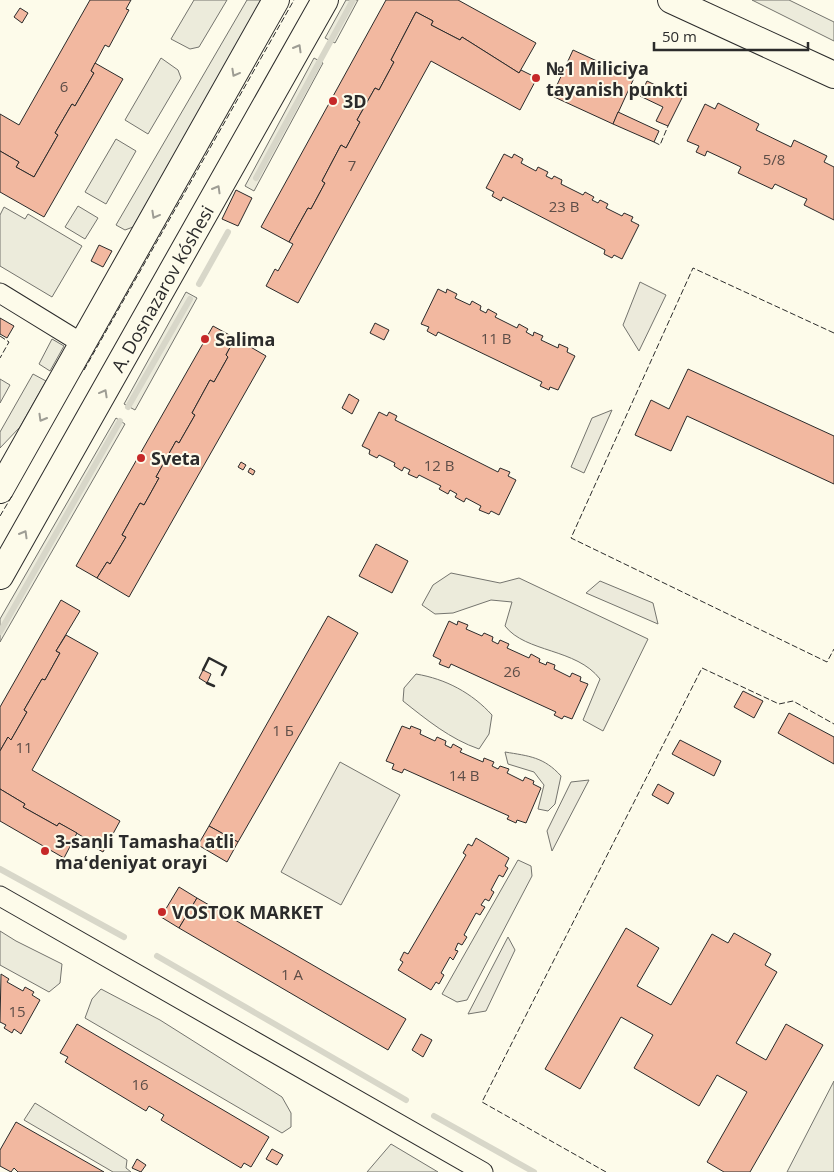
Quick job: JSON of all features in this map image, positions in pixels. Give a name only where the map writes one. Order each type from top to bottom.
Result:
[{"type":"main road","points":[[0,490],[276,0]]},
{"type":"main road","name":"A. Dosnazarov kóshesi","points":[[0,576],[325,0]]},
{"type":"main road","points":[[671,0],[834,75]]},
{"type":"street","points":[[0,294],[83,344]]},
{"type":"street","points":[[0,896],[482,1172]]},
{"type":"shaded area","points":[[194,0],[227,0],[199,47],[190,49],[171,39]]},
{"type":"shaded area","points":[[247,0],[263,0],[133,227],[125,230],[116,225]]},
{"type":"shaded area","points":[[346,0],[358,0],[335,43],[325,38]]},
{"type":"shaded area","points":[[752,0],[789,0],[834,22],[834,41]]},
{"type":"shaded area","points":[[161,58],[178,70],[181,78],[148,134],[125,120]]},
{"type":"shaded area","points":[[314,58],[323,63],[254,191],[245,186]]},
{"type":"shaded area","points":[[116,139],[136,151],[106,204],[85,192]]},
{"type":"shaded area","points":[[78,206],[98,218],[85,239],[65,227]]},
{"type":"shaded area","points":[[4,207],[25,219],[28,214],[82,246],[52,297],[0,266],[0,215]]},
{"type":"shaded area","points":[[640,282],[666,295],[639,351],[623,325]]},
{"type":"shaded area","points":[[186,292],[197,298],[135,410],[124,404]]},
{"type":"shaded area","points":[[52,339],[64,346],[50,371],[39,364]]},
{"type":"shaded area","points":[[33,374],[46,381],[20,427],[0,448],[0,432]]},
{"type":"shaded area","points":[[0,379],[10,385],[0,403]]},
{"type":"shaded area","points":[[612,410],[584,473],[571,467],[592,418]]},
{"type":"shaded area","points":[[116,418],[125,424],[0,642],[0,619]]},
{"type":"shaded area","points":[[451,573],[500,583],[519,578],[648,639],[603,731],[583,720],[600,679],[578,661],[514,635],[505,626],[512,602],[491,600],[453,613],[435,614],[422,605],[433,585]]},
{"type":"shaded area","points":[[600,581],[653,603],[658,624],[586,593]]},
{"type":"shaded area","points":[[416,674],[438,679],[458,688],[476,700],[492,715],[489,734],[479,749],[468,745],[430,722],[403,701],[404,688]]},
{"type":"shaded area","points":[[505,752],[536,758],[561,776],[555,804],[548,811],[538,809],[544,785],[534,772],[508,764]]},
{"type":"shaded area","points":[[340,762],[400,795],[341,905],[281,872]]},
{"type":"shaded area","points":[[589,780],[552,851],[547,831],[571,782]]},
{"type":"shaded area","points":[[518,860],[531,866],[532,876],[467,1000],[457,1002],[442,994]]},
{"type":"shaded area","points":[[0,931],[62,964],[60,983],[49,992],[0,965]]},
{"type":"shaded area","points":[[508,937],[515,950],[486,1011],[468,1014]]},
{"type":"shaded area","points":[[101,989],[160,1020],[282,1097],[291,1113],[291,1127],[282,1133],[85,1018],[92,999]]},
{"type":"shaded area","points":[[834,1081],[834,1172],[787,1172]]},
{"type":"shaded area","points":[[35,1103],[127,1160],[126,1168],[131,1172],[113,1172],[24,1120]]},
{"type":"shaded area","points":[[391,1144],[438,1172],[367,1172]]},
{"type":"building","points":[[90,0],[131,0],[126,9],[129,10],[109,47],[105,45],[91,71],[94,73],[75,106],[72,104],[55,133],[58,135],[34,177],[16,167],[19,162],[0,151],[0,114],[19,125]]},
{"type":"building","points":[[386,0],[458,0],[536,43],[519,73],[462,37],[460,40],[431,25],[433,21],[416,12],[391,60],[394,62],[379,90],[375,88],[357,120],[360,122],[346,148],[341,145],[322,181],[325,183],[311,209],[308,208],[289,242],[261,227]]},
{"type":"building","points":[[20,8],[28,13],[22,23],[14,17]]},
{"type":"building","points":[[416,12],[433,21],[431,25],[460,40],[462,37],[519,73],[521,70],[537,78],[520,110],[431,61],[298,303],[266,286],[275,269],[278,271],[293,244],[289,242],[308,208],[311,209],[325,183],[322,181],[341,145],[346,148],[360,122],[357,120],[375,88],[379,90],[394,62],[391,60]]},
{"type":"building","points":[[573,50],[634,78],[613,124],[552,96]]},
{"type":"building","points":[[95,63],[123,79],[44,217],[0,192],[0,151],[19,162],[16,167],[34,177],[58,135],[55,133],[72,104],[75,106],[94,73],[91,71]]},
{"type":"building","points":[[647,81],[682,98],[668,126],[656,121],[663,107],[640,96]]},
{"type":"building","points":[[718,103],[759,124],[756,130],[791,147],[794,140],[827,156],[824,162],[834,167],[834,220],[804,205],[807,199],[775,184],[772,189],[738,173],[741,167],[707,151],[705,156],[696,152],[699,146],[687,141],[705,104],[715,109]]},
{"type":"building","points":[[618,112],[659,131],[654,142],[613,124]]},
{"type":"building","points":[[504,154],[512,158],[514,154],[523,159],[521,163],[536,171],[538,167],[548,172],[546,176],[552,179],[554,176],[562,180],[561,184],[583,195],[585,192],[594,197],[592,200],[598,203],[600,200],[608,204],[606,208],[622,216],[624,213],[633,217],[631,221],[639,225],[622,259],[614,255],[612,258],[604,254],[605,250],[503,197],[501,201],[492,196],[494,192],[486,188]]},
{"type":"building","points":[[236,190],[252,198],[238,226],[222,219]]},
{"type":"building","points":[[99,245],[112,251],[103,267],[91,261]]},
{"type":"building","points":[[438,289],[446,293],[447,289],[457,294],[455,298],[470,305],[472,301],[481,306],[480,310],[486,313],[488,309],[497,314],[495,317],[517,328],[519,324],[528,329],[526,332],[533,336],[534,332],[543,336],[541,340],[558,348],[559,344],[568,348],[567,352],[575,356],[558,390],[550,387],[549,390],[540,386],[542,382],[438,332],[436,336],[427,331],[429,327],[421,324]]},
{"type":"building","points":[[0,318],[14,326],[7,338],[0,334]]},
{"type":"building","points":[[375,323],[389,330],[384,340],[370,333]]},
{"type":"building","points":[[213,326],[235,338],[226,355],[228,357],[214,382],[210,380],[192,413],[195,415],[179,443],[176,441],[156,477],[159,478],[144,505],[140,503],[122,535],[126,537],[110,564],[107,562],[97,578],[76,566]]},
{"type":"building","points":[[235,338],[266,356],[129,597],[97,578],[107,562],[110,564],[126,537],[122,535],[140,503],[144,505],[159,478],[156,477],[176,441],[179,443],[195,415],[192,413],[210,380],[214,382],[228,357],[226,355]]},
{"type":"building","points":[[688,369],[834,436],[834,484],[687,416],[671,451],[635,435],[651,400],[669,409]]},
{"type":"building","points":[[349,394],[359,400],[352,414],[342,408]]},
{"type":"building","points":[[379,412],[387,416],[389,412],[397,416],[395,420],[498,472],[500,468],[510,472],[508,476],[516,480],[499,515],[491,511],[489,514],[479,510],[481,506],[466,498],[464,502],[455,497],[457,494],[450,490],[448,494],[439,489],[441,486],[419,475],[417,478],[408,474],[410,470],[404,467],[402,471],[394,466],[395,463],[379,455],[377,458],[369,454],[370,450],[362,446]]},
{"type":"building","points":[[241,462],[246,465],[243,470],[238,467]]},
{"type":"building","points":[[250,468],[255,471],[253,475],[248,472]]},
{"type":"building","points":[[376,544],[408,561],[392,593],[359,576]]},
{"type":"building","points":[[61,600],[80,611],[56,651],[60,653],[45,680],[42,679],[24,710],[27,712],[11,740],[8,737],[0,751],[0,707]]},
{"type":"building","points":[[328,616],[358,633],[238,842],[209,826]]},
{"type":"building","points":[[449,621],[457,625],[458,621],[468,625],[466,629],[482,636],[484,633],[493,637],[492,641],[498,644],[500,640],[509,644],[507,648],[529,658],[531,654],[540,659],[539,662],[546,665],[547,662],[555,665],[554,669],[570,677],[572,673],[581,677],[580,681],[588,684],[572,719],[564,716],[562,719],[554,715],[556,712],[451,664],[449,668],[439,664],[441,660],[433,656]]},
{"type":"building","points":[[66,635],[98,653],[32,770],[120,821],[103,852],[84,841],[85,838],[59,823],[57,826],[23,807],[25,804],[0,789],[0,751],[8,737],[11,740],[27,712],[24,710],[42,679],[45,680],[60,653],[56,651]]},
{"type":"building","points":[[203,670],[211,674],[207,683],[199,678]]},
{"type":"building","points":[[743,691],[763,701],[754,718],[734,707]]},
{"type":"building","points":[[789,713],[834,737],[834,764],[778,733]]},
{"type":"building","points":[[402,726],[410,729],[411,726],[421,730],[420,734],[435,741],[437,737],[446,741],[445,745],[451,748],[453,744],[462,749],[460,752],[483,762],[484,758],[494,762],[492,766],[498,769],[500,766],[509,769],[507,773],[523,781],[525,777],[534,781],[533,784],[541,788],[526,823],[517,820],[516,823],[507,819],[509,816],[404,769],[402,773],[392,769],[394,764],[386,761]]},
{"type":"building","points":[[680,740],[721,761],[714,776],[672,754]]},
{"type":"building","points":[[658,784],[674,793],[668,804],[652,795]]},
{"type":"building","points":[[0,789],[25,804],[23,807],[57,826],[59,823],[77,833],[64,858],[0,821]]},
{"type":"building","points":[[209,826],[238,842],[227,862],[198,845]]},
{"type":"building","points":[[476,838],[509,858],[505,866],[508,868],[503,877],[499,875],[491,890],[494,892],[489,901],[485,899],[481,905],[485,907],[480,915],[476,913],[464,935],[467,937],[462,945],[458,943],[455,950],[458,951],[453,960],[450,957],[441,973],[444,975],[439,984],[436,982],[431,990],[398,970],[403,962],[400,960],[404,952],[408,954],[466,855],[463,853],[468,844],[472,846]]},
{"type":"building","points":[[179,887],[197,898],[179,928],[161,917]]},
{"type":"building","points":[[197,898],[406,1019],[388,1050],[179,928]]},
{"type":"building","points":[[626,928],[659,948],[637,986],[671,1005],[712,934],[728,943],[734,933],[771,954],[765,965],[777,972],[736,1043],[766,1060],[786,1024],[823,1045],[750,1172],[724,1172],[707,1162],[747,1092],[717,1075],[699,1106],[634,1068],[653,1035],[621,1017],[580,1089],[545,1069]]},
{"type":"building","points":[[1,974],[9,979],[7,982],[23,991],[25,987],[34,992],[32,995],[40,1000],[21,1034],[14,1029],[12,1033],[4,1028],[6,1025],[0,1022]]},
{"type":"building","points":[[77,1024],[269,1137],[251,1167],[244,1163],[241,1168],[161,1120],[164,1115],[149,1106],[146,1111],[65,1062],[68,1057],[60,1053]]},
{"type":"building","points":[[421,1034],[432,1040],[423,1057],[412,1050]]},
{"type":"building","points":[[16,1122],[104,1172],[18,1172],[14,1168],[11,1172],[0,1166],[0,1150]]},
{"type":"building","points":[[272,1149],[283,1155],[277,1165],[266,1159]]},
{"type":"building","points":[[137,1159],[146,1165],[141,1172],[132,1168]]},
{"type":"waterway","points":[[256,178],[353,0]]},
{"type":"waterway","points":[[199,284],[228,232]]},
{"type":"waterway","points":[[128,407],[190,299]]},
{"type":"waterway","points":[[0,632],[120,421]]},
{"type":"waterway","points":[[0,869],[124,937]]},
{"type":"waterway","points":[[157,956],[406,1100]]},
{"type":"waterway","points":[[434,1116],[534,1172]]},
{"type":"fence","points":[[84,370],[294,0]]},
{"type":"fence","points":[[654,142],[660,145],[668,126]]},
{"type":"fence","points":[[834,333],[693,268],[571,538],[827,662],[834,649]]},
{"type":"fence","points":[[0,336],[9,342],[0,358]]},
{"type":"fence","points":[[0,516],[12,496]]},
{"type":"fence","points":[[606,1172],[482,1102],[702,668],[779,704],[793,701],[834,724]]},
{"type":"wall","points":[[203,670],[209,658],[226,667],[222,675]]},
{"type":"wall","points":[[207,683],[214,686]]},
{"type":"place","name":"№1 Miliciya tayanish punkti","points":[[536,78]]},
{"type":"place","name":"3D","points":[[333,101]]},
{"type":"place","name":"Salima","points":[[205,339]]},
{"type":"place","name":"Sveta","points":[[141,458]]},
{"type":"place","name":"3-sanli Tamasha atli maʻdeniyat orayi","points":[[45,851]]},
{"type":"place","name":"VOSTOK MARKET","points":[[162,912]]}]
